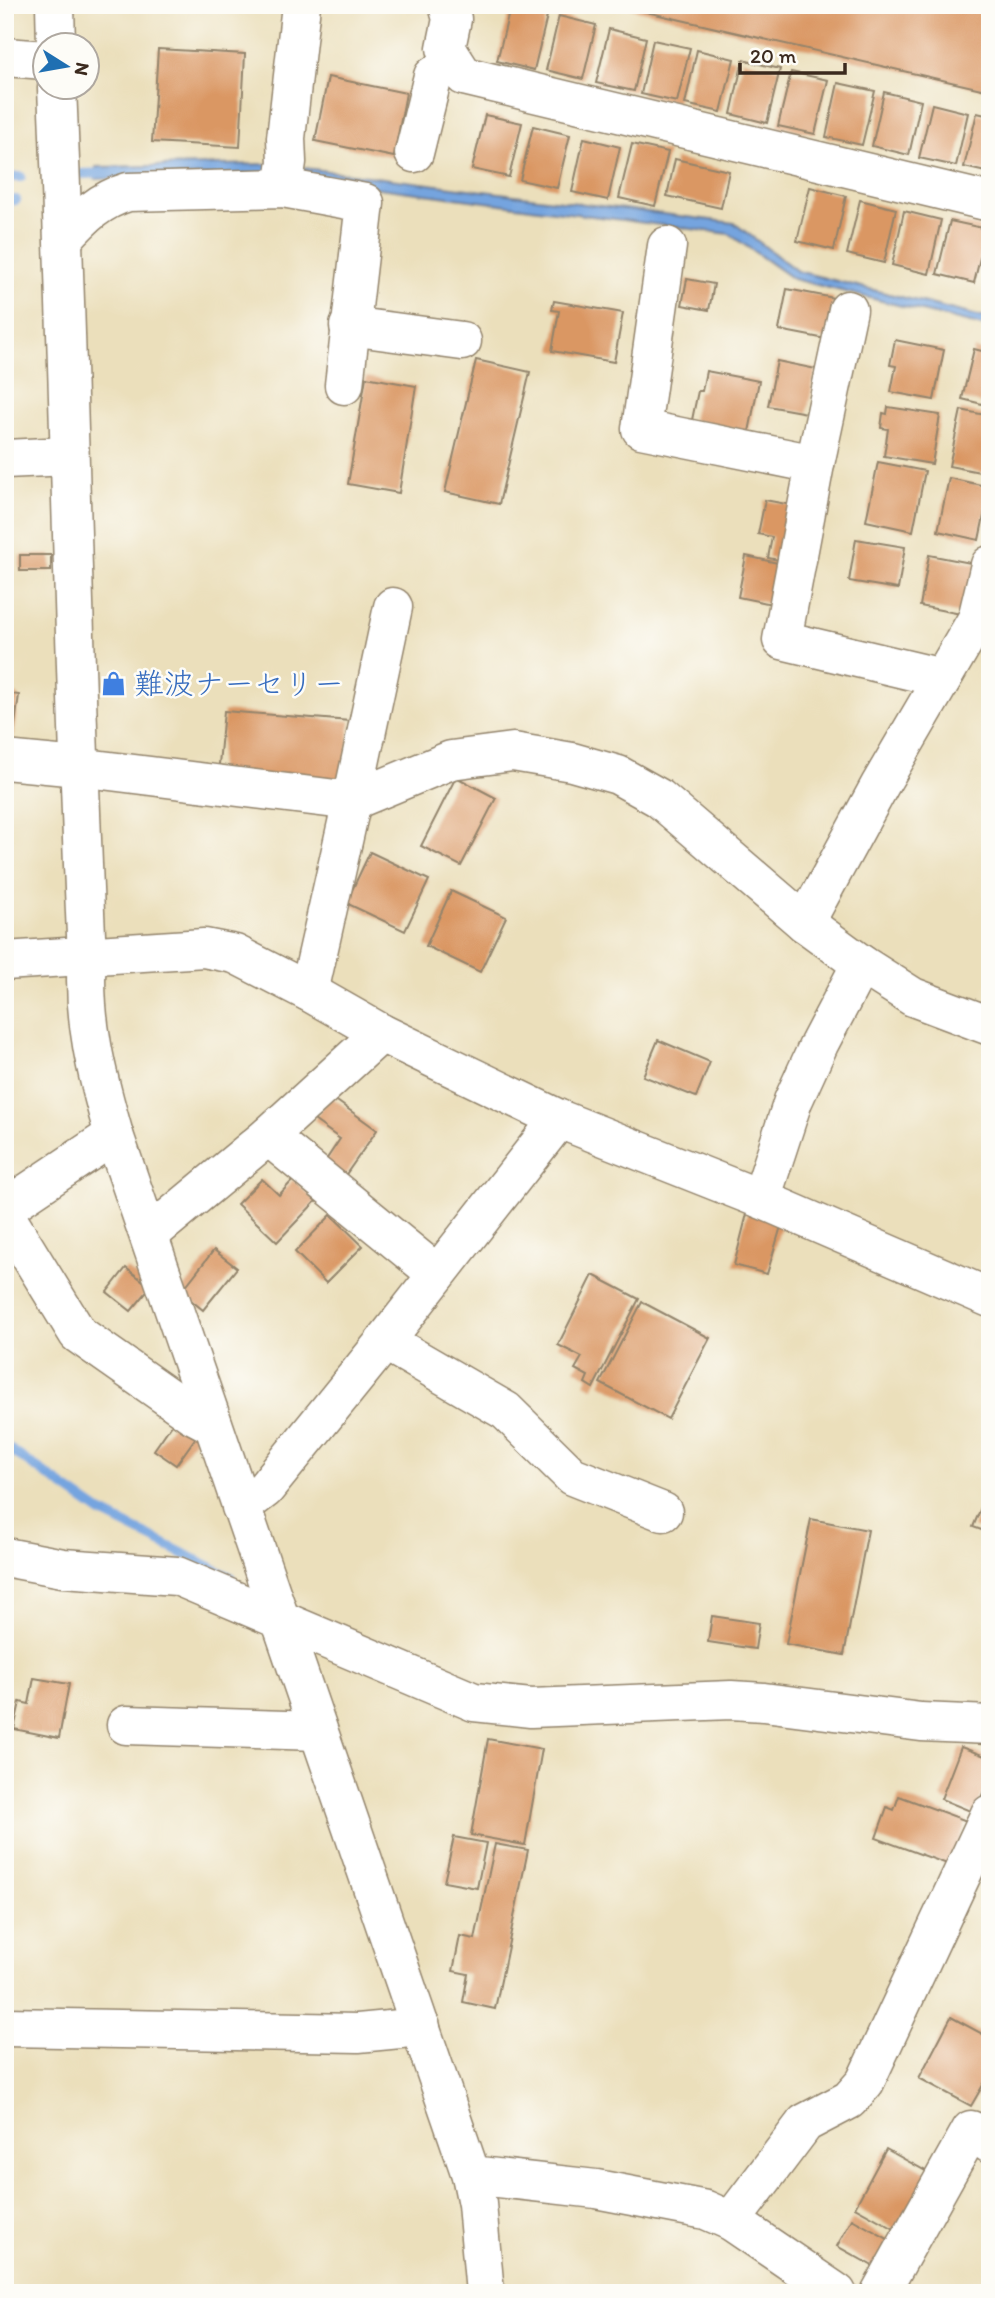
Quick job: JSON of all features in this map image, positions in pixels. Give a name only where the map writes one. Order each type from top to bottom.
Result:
[{"type":"street","points":[[55,5],[56,32]]},
{"type":"street","points":[[285,176],[286,138],[301,5]]},
{"type":"street","points":[[448,5],[452,19],[446,48],[464,76],[990,202]]},
{"type":"street","points":[[5,58],[32,59]]},
{"type":"street","points":[[414,153],[433,76],[454,62]]},
{"type":"street","points":[[58,102],[64,238],[78,767],[87,956],[84,987],[93,1062],[114,1135],[278,1618],[471,2175],[477,2204],[485,2293]]},
{"type":"street","points":[[64,238],[86,214],[111,197],[128,192],[285,176],[365,202],[344,385]]},
{"type":"street","points":[[667,246],[641,429],[815,464]]},
{"type":"street","points":[[848,310],[815,464],[782,640],[942,678]]},
{"type":"street","points":[[349,326],[462,341]]},
{"type":"street","points":[[5,459],[69,456]]},
{"type":"street","points":[[805,923],[880,785],[977,619],[990,565]]},
{"type":"street","points":[[311,982],[393,607]]},
{"type":"street","points":[[5,761],[78,767],[352,802],[451,760],[513,752],[572,762],[618,775],[659,798],[805,923],[860,964],[913,997],[990,1026]]},
{"type":"street","points":[[5,961],[204,948],[235,954],[311,982],[381,1033],[559,1119],[764,1191],[990,1298]]},
{"type":"street","points":[[764,1191],[793,1101],[860,964]]},
{"type":"street","points":[[149,1234],[268,1136],[381,1033]]},
{"type":"street","points":[[241,1507],[265,1489],[559,1119]]},
{"type":"street","points":[[5,1208],[114,1135]]},
{"type":"street","points":[[268,1136],[436,1274]]},
{"type":"street","points":[[5,1215],[78,1334],[192,1414],[213,1425]]},
{"type":"street","points":[[385,1341],[506,1410],[572,1476],[663,1512]]},
{"type":"street","points":[[5,1556],[63,1568],[177,1576],[474,1702],[531,1708],[731,1700],[921,1722],[990,1725]]},
{"type":"street","points":[[126,1726],[318,1731]]},
{"type":"street","points":[[732,2221],[805,2123],[849,2100],[865,2082],[990,1814]]},
{"type":"street","points":[[5,2027],[358,2033],[421,2027]]},
{"type":"street","points":[[880,2293],[971,2130],[990,2144]]},
{"type":"street","points":[[471,2175],[596,2189],[706,2210],[732,2221],[837,2293]]},
{"type":"water","points":[[273,164],[734,223],[797,271],[990,319],[990,328],[793,279],[729,234],[273,174],[96,179],[96,167]]},
{"type":"building","points":[[630,5],[990,5],[990,91],[629,8]]},
{"type":"building","points":[[510,8],[547,16],[534,70],[497,61]]},
{"type":"building","points":[[559,16],[596,25],[583,79],[546,70]]},
{"type":"building","points":[[609,29],[646,38],[634,91],[596,83]]},
{"type":"building","points":[[653,40],[690,48],[677,102],[641,94]]},
{"type":"building","points":[[158,49],[245,54],[240,147],[152,142]]},
{"type":"building","points":[[697,50],[734,59],[721,112],[685,104]]},
{"type":"building","points":[[743,60],[780,69],[767,123],[731,114]]},
{"type":"building","points":[[791,72],[828,80],[815,134],[778,126]]},
{"type":"building","points":[[328,77],[406,93],[394,157],[315,141]]},
{"type":"building","points":[[838,83],[875,91],[862,145],[826,137]]},
{"type":"building","points":[[884,92],[921,101],[909,155],[872,146]]},
{"type":"building","points":[[932,104],[968,113],[956,166],[919,158]]},
{"type":"building","points":[[977,113],[990,116],[990,173],[964,167]]},
{"type":"building","points":[[485,115],[522,123],[509,177],[472,169]]},
{"type":"building","points":[[533,126],[570,135],[557,188],[520,180]]},
{"type":"building","points":[[584,138],[620,147],[608,200],[572,192]]},
{"type":"building","points":[[632,144],[668,152],[655,206],[619,198]]},
{"type":"building","points":[[675,159],[729,171],[721,208],[667,196]]},
{"type":"building","points":[[810,187],[846,196],[834,250],[797,241]]},
{"type":"building","points":[[860,200],[896,209],[884,263],[847,254]]},
{"type":"building","points":[[904,211],[941,220],[929,274],[892,265]]},
{"type":"building","points":[[950,221],[987,229],[974,283],[937,274]]},
{"type":"building","points":[[687,279],[714,284],[709,310],[682,305]]},
{"type":"building","points":[[787,289],[834,298],[826,339],[779,330]]},
{"type":"building","points":[[554,301],[623,313],[614,362],[552,351],[559,311],[552,310]]},
{"type":"building","points":[[895,340],[944,350],[934,400],[891,392],[896,366],[890,365]]},
{"type":"building","points":[[974,349],[990,353],[990,406],[962,399]]},
{"type":"building","points":[[476,360],[530,372],[499,504],[445,492]]},
{"type":"building","points":[[777,361],[816,369],[807,413],[768,406]]},
{"type":"building","points":[[706,371],[759,381],[749,432],[692,420],[698,391],[702,391]]},
{"type":"building","points":[[366,377],[416,386],[399,493],[348,484]]},
{"type":"building","points":[[888,407],[940,415],[932,464],[884,456],[888,429],[881,428],[883,413],[887,414]]},
{"type":"building","points":[[961,410],[990,416],[990,474],[949,466]]},
{"type":"building","points":[[878,462],[925,471],[913,531],[866,521]]},
{"type":"building","points":[[949,478],[990,487],[979,540],[938,531]]},
{"type":"building","points":[[765,500],[812,509],[801,564],[768,558],[772,537],[758,534]]},
{"type":"building","points":[[856,539],[905,547],[898,589],[849,581]]},
{"type":"building","points":[[20,555],[51,555],[51,571],[20,571]]},
{"type":"building","points":[[929,555],[976,564],[966,615],[920,606]]},
{"type":"building","points":[[746,556],[800,568],[791,608],[738,597]]},
{"type":"building","points":[[5,693],[19,695],[12,746],[5,745]]},
{"type":"building","points":[[224,711],[350,721],[345,785],[218,775]]},
{"type":"building","points":[[456,777],[496,798],[461,866],[421,846]]},
{"type":"building","points":[[370,852],[429,880],[405,931],[346,903]]},
{"type":"building","points":[[451,891],[506,917],[480,972],[426,946]]},
{"type":"building","points":[[658,1040],[710,1062],[696,1097],[643,1076]]},
{"type":"building","points":[[330,1096],[377,1130],[342,1180],[322,1166],[340,1139],[314,1120]]},
{"type":"building","points":[[262,1179],[279,1195],[293,1180],[316,1201],[277,1242],[237,1204]]},
{"type":"building","points":[[749,1206],[784,1216],[767,1274],[734,1265]]},
{"type":"building","points":[[331,1215],[363,1246],[326,1283],[295,1252]]},
{"type":"building","points":[[214,1250],[237,1268],[203,1310],[181,1292]]},
{"type":"building","points":[[126,1268],[151,1287],[131,1311],[107,1292]]},
{"type":"building","points":[[593,1275],[639,1299],[593,1388],[585,1383],[588,1376],[575,1369],[582,1357],[558,1345]]},
{"type":"building","points":[[642,1302],[710,1338],[668,1419],[600,1383]]},
{"type":"building","points":[[179,1414],[201,1430],[176,1465],[154,1450]]},
{"type":"building","points":[[990,1486],[990,1533],[973,1527]]},
{"type":"building","points":[[811,1519],[868,1530],[844,1655],[786,1644]]},
{"type":"building","points":[[712,1616],[759,1623],[755,1649],[708,1642]]},
{"type":"building","points":[[34,1678],[69,1684],[59,1738],[14,1729],[20,1702],[29,1704]]},
{"type":"building","points":[[488,1739],[542,1749],[525,1845],[471,1835]]},
{"type":"building","points":[[961,1747],[990,1758],[990,1776],[975,1813],[941,1799]]},
{"type":"building","points":[[899,1796],[967,1821],[950,1865],[876,1838],[887,1807],[894,1810]]},
{"type":"building","points":[[454,1837],[486,1843],[477,1888],[444,1882]]},
{"type":"building","points":[[495,1844],[528,1850],[495,2009],[463,2002],[468,1974],[453,1971],[460,1936],[475,1939]]},
{"type":"building","points":[[951,2017],[990,2038],[990,2073],[971,2106],[919,2078]]},
{"type":"building","points":[[886,2149],[929,2173],[898,2231],[855,2207]]},
{"type":"building","points":[[852,2219],[893,2242],[878,2269],[837,2246]]},
{"type":"waterway","points":[[81,174],[110,173]]},
{"type":"waterway","points":[[5,177],[21,177]]},
{"type":"waterway","points":[[5,201],[16,200]]},
{"type":"waterway","points":[[5,1446],[100,1512],[230,1577]]},
{"type":"place","name":"難波ナーセリー","points":[[114,684]]}]
